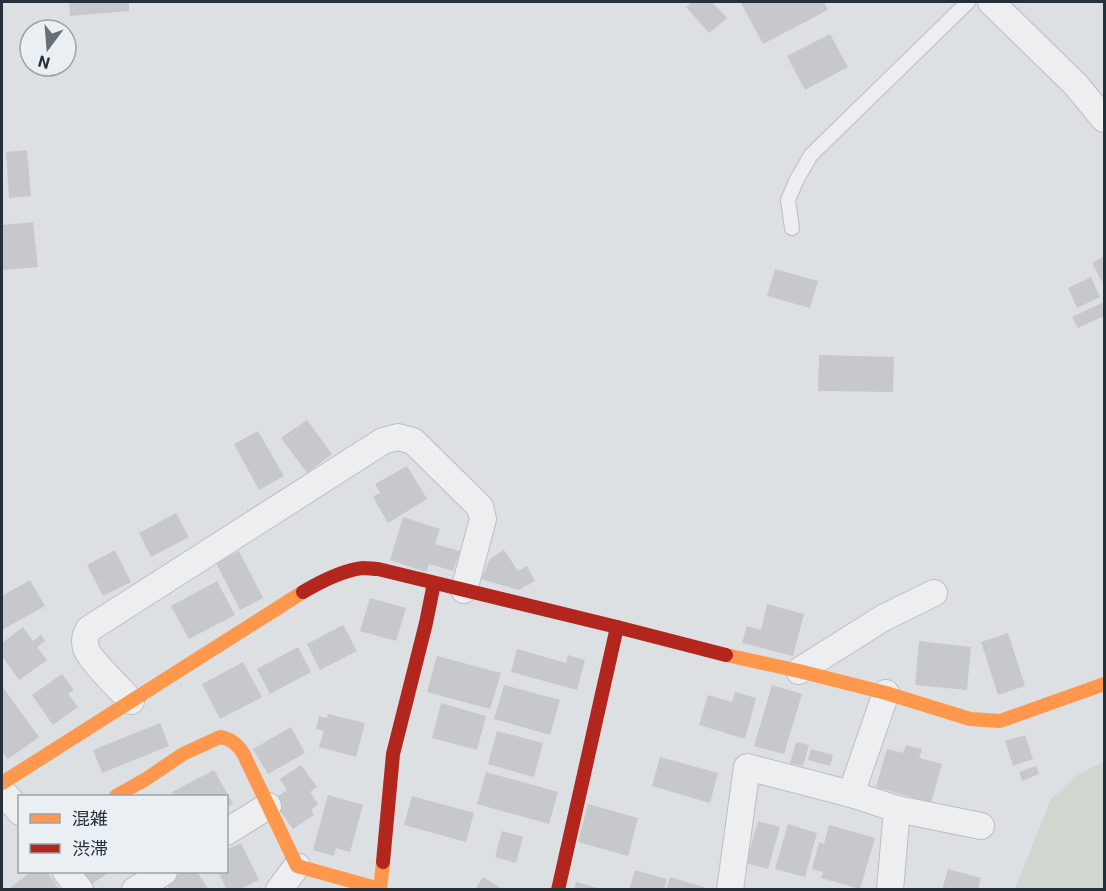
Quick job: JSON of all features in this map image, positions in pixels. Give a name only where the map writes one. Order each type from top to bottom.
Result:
[{"type":"street","points":[[991,2],[1076,86],[1104,119]]},
{"type":"street","points":[[131,701],[88,654],[85,637],[89,629],[383,441],[398,436],[413,441],[482,511],[483,519],[464,590]]},
{"type":"street","points":[[2,783],[321,581],[350,570],[363,568],[378,569],[744,660],[799,671],[886,693],[970,719],[1000,722],[1104,684]]},
{"type":"street","points":[[118,795],[183,754],[220,737],[226,737],[239,746],[243,753],[297,866],[380,889],[393,754],[434,583]]},
{"type":"street","points":[[799,671],[883,618],[934,593]]},
{"type":"street","points":[[558,890],[617,627]]},
{"type":"street","points":[[851,794],[886,693]]},
{"type":"street","points":[[730,890],[747,767],[897,808],[981,826]]},
{"type":"street","points":[[2,791],[18,810]]},
{"type":"street","points":[[228,831],[268,806]]},
{"type":"street","points":[[890,890],[897,808]]},
{"type":"street","points":[[279,890],[297,866]]},
{"type":"street","points":[[67,873],[80,890]]},
{"type":"street","points":[[135,890],[162,873]]},
{"type":"lane","points":[[792,228],[788,200],[811,155],[968,2]]},
{"type":"shaded area","points":[[1104,761],[1104,889],[1015,889],[1051,799],[1079,774]]},
{"type":"building","points":[[69,2],[129,2],[129,11],[70,16]]},
{"type":"building","points":[[692,2],[712,2],[727,18],[709,33],[686,7]]},
{"type":"building","points":[[824,2],[828,10],[763,44],[741,3]]},
{"type":"building","points":[[830,34],[848,67],[805,90],[787,56]]},
{"type":"building","points":[[27,150],[31,196],[9,198],[6,152]]},
{"type":"building","points":[[33,222],[38,267],[2,270],[2,225]]},
{"type":"building","points":[[1104,256],[1104,285],[1092,263]]},
{"type":"building","points":[[775,269],[818,281],[810,308],[767,296]]},
{"type":"building","points":[[1091,277],[1100,297],[1077,308],[1068,288]]},
{"type":"building","points":[[1104,302],[1104,316],[1078,328],[1072,317]]},
{"type":"building","points":[[819,355],[894,357],[893,392],[818,391]]},
{"type":"building","points":[[307,420],[332,454],[307,473],[281,438]]},
{"type":"building","points":[[258,431],[284,476],[259,490],[234,444]]},
{"type":"building","points":[[407,466],[427,499],[388,523],[373,497],[380,493],[375,484]]},
{"type":"building","points":[[176,513],[189,537],[151,557],[139,533]]},
{"type":"building","points":[[403,517],[440,529],[435,544],[460,551],[453,571],[429,564],[426,572],[390,560]]},
{"type":"building","points":[[115,550],[131,582],[103,596],[87,565]]},
{"type":"building","points":[[504,550],[518,571],[527,566],[535,581],[518,590],[481,579],[490,559]]},
{"type":"building","points":[[239,551],[263,598],[240,610],[216,563]]},
{"type":"building","points":[[30,580],[45,606],[2,630],[2,596]]},
{"type":"building","points":[[217,581],[235,615],[189,639],[171,606]]},
{"type":"building","points":[[370,598],[406,608],[396,641],[360,631]]},
{"type":"building","points":[[767,604],[804,614],[793,656],[742,643],[747,626],[761,630]]},
{"type":"building","points":[[343,625],[357,651],[320,670],[307,644]]},
{"type":"building","points":[[23,627],[33,641],[41,635],[45,641],[37,647],[47,660],[19,680],[2,656],[2,643]]},
{"type":"building","points":[[1008,633],[1025,686],[998,695],[981,642]]},
{"type":"building","points":[[919,641],[971,647],[967,690],[915,685]]},
{"type":"building","points":[[298,647],[311,672],[270,694],[257,669]]},
{"type":"building","points":[[517,649],[566,663],[568,655],[585,660],[577,690],[511,672]]},
{"type":"building","points":[[437,656],[501,673],[490,709],[427,692]]},
{"type":"building","points":[[243,662],[262,697],[220,719],[202,684]]},
{"type":"building","points":[[62,674],[74,690],[68,694],[78,707],[53,725],[32,695]]},
{"type":"building","points":[[504,685],[560,700],[550,735],[494,719]]},
{"type":"building","points":[[772,685],[802,694],[784,754],[754,746]]},
{"type":"building","points":[[2,686],[39,737],[8,759],[2,751]]},
{"type":"building","points":[[735,692],[756,698],[745,739],[699,725],[708,695],[732,702]]},
{"type":"building","points":[[441,703],[486,716],[477,750],[432,738]]},
{"type":"building","points":[[328,714],[365,723],[356,757],[319,747],[324,731],[316,729],[319,716],[327,718]]},
{"type":"building","points":[[160,723],[169,746],[102,773],[93,750]]},
{"type":"building","points":[[291,727],[305,753],[268,774],[253,749]]},
{"type":"building","points":[[497,731],[543,743],[534,777],[488,764]]},
{"type":"building","points":[[1025,735],[1033,759],[1013,766],[1005,741]]},
{"type":"building","points":[[796,742],[809,745],[803,766],[790,763]]},
{"type":"building","points":[[906,745],[922,749],[919,758],[942,764],[931,803],[876,787],[887,749],[903,753]]},
{"type":"building","points":[[811,749],[833,755],[830,766],[808,760]]},
{"type":"building","points":[[660,757],[718,773],[710,803],[652,786]]},
{"type":"building","points":[[301,765],[317,787],[310,792],[318,804],[311,810],[314,815],[293,829],[272,800],[287,790],[280,779]]},
{"type":"building","points":[[1036,766],[1039,774],[1022,781],[1019,772]]},
{"type":"building","points":[[214,770],[228,795],[174,795],[172,792]]},
{"type":"building","points":[[486,772],[558,792],[549,824],[477,804]]},
{"type":"building","points":[[228,795],[233,804],[228,807]]},
{"type":"building","points":[[328,795],[363,805],[350,852],[336,848],[334,856],[313,850]]},
{"type":"building","points":[[412,796],[474,813],[466,842],[404,825]]},
{"type":"building","points":[[588,804],[638,818],[628,856],[578,842]]},
{"type":"building","points":[[758,821],[780,827],[768,869],[746,863]]},
{"type":"building","points":[[788,824],[817,833],[805,877],[775,869]]},
{"type":"building","points":[[829,825],[875,838],[860,889],[821,878],[823,872],[812,869],[819,842],[824,844]]},
{"type":"building","points":[[502,831],[523,837],[516,863],[495,857]]},
{"type":"building","points":[[241,843],[259,880],[239,890],[227,890],[218,873],[228,873],[228,849]]},
{"type":"building","points":[[948,869],[981,878],[978,890],[942,890]]},
{"type":"building","points":[[635,870],[667,879],[664,890],[629,890]]},
{"type":"building","points":[[30,873],[48,873],[60,890],[13,890],[11,887]]},
{"type":"building","points":[[84,873],[108,873],[92,884]]},
{"type":"building","points":[[179,873],[198,873],[209,890],[170,890],[165,882]]},
{"type":"building","points":[[483,877],[504,890],[475,890]]},
{"type":"building","points":[[670,877],[710,889],[710,890],[666,890]]},
{"type":"building","points":[[576,882],[601,889],[601,890],[574,890]]},
{"type":"traffic: slow","points":[[2,783],[303,592]]},
{"type":"traffic: slow","points":[[726,655],[886,693],[970,719],[1000,721],[1104,684]]},
{"type":"traffic: slow","points":[[118,795],[183,754],[220,737],[224,738],[233,742],[243,753],[297,866],[380,889],[383,862]]},
{"type":"traffic: jam","points":[[303,592],[348,571],[363,568],[378,569],[726,655]]},
{"type":"traffic: jam","points":[[383,862],[393,754],[434,583]]},
{"type":"traffic: jam","points":[[558,890],[617,627]]}]
